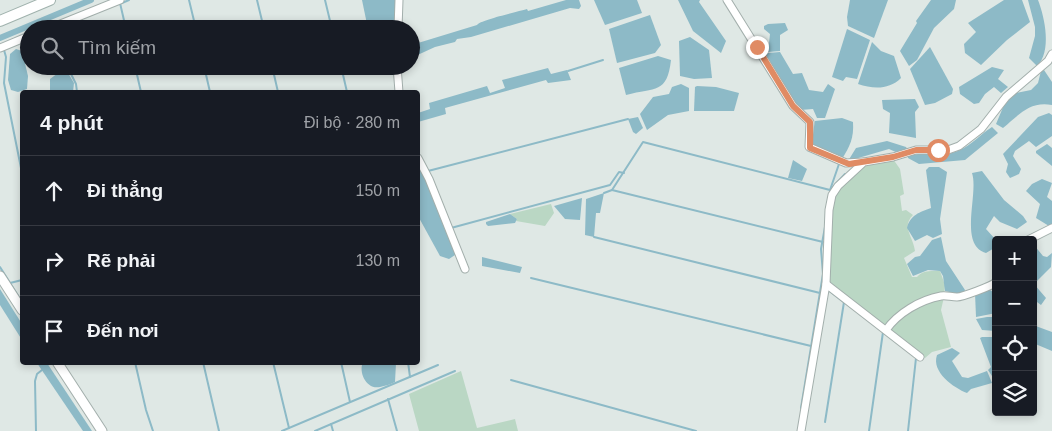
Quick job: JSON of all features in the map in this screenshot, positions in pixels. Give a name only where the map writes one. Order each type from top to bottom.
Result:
[{"type":"main road","points":[[0,21],[50,0]]},
{"type":"street","points":[[70,20],[120,0]]},
{"type":"street","points":[[399,20],[400,0]]},
{"type":"street","points":[[726,0],[793,106],[810,122],[809,146],[842,162],[864,162],[893,157],[916,150],[948,150],[959,146],[973,136],[1002,100],[1048,61],[1052,54]]},
{"type":"street","points":[[0,48],[20,40]]},
{"type":"street","points":[[398,75],[399,90]]},
{"type":"street","points":[[420,162],[429,179],[465,269]]},
{"type":"street","points":[[800,431],[826,284],[826,249],[832,195],[838,186],[864,162]]},
{"type":"street","points":[[1036,236],[1052,228]]},
{"type":"street","points":[[0,276],[20,307]]},
{"type":"street","points":[[826,284],[920,357]]},
{"type":"street","points":[[886,330],[894,318],[914,306],[942,296],[960,296],[992,285]]},
{"type":"street","points":[[59,365],[102,431]]},
{"type":"green space","points":[[893,159],[900,169],[904,194],[900,196],[902,211],[906,210],[913,215],[908,228],[915,251],[904,258],[912,277],[917,277],[927,271],[940,271],[945,285],[944,295],[913,305],[885,328],[830,283],[827,276],[834,195],[861,165]]},
{"type":"green space","points":[[551,204],[554,213],[545,226],[516,221],[517,219],[510,214]]},
{"type":"green space","points":[[944,297],[941,310],[951,347],[932,352],[925,358],[887,330],[915,307]]},
{"type":"green space","points":[[461,371],[477,428],[515,419],[518,431],[419,431],[409,394]]},
{"type":"water","points":[[362,0],[397,0],[396,20],[366,20]]},
{"type":"water","points":[[566,0],[579,0],[581,6],[579,9],[570,8],[471,37],[457,39],[455,42],[435,47],[420,54],[420,42],[492,19],[527,9],[528,11]]},
{"type":"water","points":[[594,0],[637,0],[642,13],[605,25]]},
{"type":"water","points":[[678,0],[700,0],[699,2],[726,41],[721,53],[693,31]]},
{"type":"water","points":[[850,0],[888,0],[874,38],[848,26],[847,17]]},
{"type":"water","points":[[931,0],[956,0],[954,9],[934,28],[917,60],[909,66],[900,51],[917,23],[916,21]]},
{"type":"water","points":[[1004,0],[1022,0],[1030,22],[1007,40],[981,65],[965,53],[964,44],[976,32],[968,23]]},
{"type":"water","points":[[1028,0],[1038,0],[1045,25],[1046,44],[1042,60],[1037,66],[1029,58],[1035,36],[1035,27]]},
{"type":"water","points":[[650,15],[661,45],[655,53],[617,63],[609,29]]},
{"type":"water","points":[[785,23],[788,30],[780,35],[780,51],[768,52],[770,34],[764,29],[764,26]]},
{"type":"water","points":[[847,29],[870,40],[857,79],[846,77],[843,81],[832,77]]},
{"type":"water","points":[[690,37],[709,50],[712,78],[694,79],[680,76],[679,41]]},
{"type":"water","points":[[872,42],[881,51],[894,56],[901,78],[891,85],[869,87],[858,84]]},
{"type":"water","points":[[930,47],[953,89],[952,94],[935,103],[925,105],[910,69]]},
{"type":"water","points":[[16,49],[20,50],[20,75],[28,75],[27,89],[18,92],[11,90],[8,80],[10,54]]},
{"type":"water","points":[[780,52],[793,74],[802,73],[809,90],[823,92],[828,84],[835,89],[825,118],[817,118],[813,109],[800,110],[797,106],[766,56],[768,53]]},
{"type":"water","points":[[658,56],[671,60],[669,71],[663,84],[652,89],[626,95],[619,68]]},
{"type":"water","points":[[992,67],[1004,70],[998,79],[1008,87],[1001,93],[994,87],[985,94],[979,103],[974,104],[960,94],[959,87]]},
{"type":"water","points":[[548,68],[551,74],[567,70],[571,80],[548,83],[546,80],[445,108],[446,114],[420,121],[420,112],[430,109],[429,103],[487,86],[490,93],[505,88],[502,80]]},
{"type":"water","points":[[1044,70],[1052,82],[1052,105],[1044,104],[1031,107],[1003,128],[996,124],[1004,105],[1016,93],[1031,90],[1038,83],[1041,71]]},
{"type":"water","points":[[55,75],[69,75],[74,83],[73,90],[50,90],[50,79]]},
{"type":"water","points":[[681,84],[689,88],[689,111],[668,115],[647,130],[640,114],[653,97],[669,94],[672,87]]},
{"type":"water","points":[[695,87],[716,87],[739,93],[734,111],[694,111]]},
{"type":"water","points":[[915,99],[919,107],[915,112],[916,138],[889,133],[890,113],[883,109],[882,100]]},
{"type":"water","points":[[1049,113],[1052,115],[1052,136],[1036,147],[1029,141],[1015,151],[1013,156],[1021,169],[1019,174],[1010,178],[1006,172],[1008,164],[1003,154],[1038,117]]},
{"type":"water","points":[[638,117],[643,128],[636,134],[633,132],[628,119]]},
{"type":"water","points":[[842,118],[853,122],[853,133],[851,142],[842,159],[813,147],[811,144],[815,121]]},
{"type":"water","points":[[992,127],[998,133],[965,160],[919,164],[908,158],[908,156],[913,155],[946,154],[958,151]]},
{"type":"water","points":[[887,141],[906,147],[908,150],[898,153],[889,149],[848,161],[856,148]]},
{"type":"water","points":[[1047,144],[1052,148],[1052,166],[1036,153],[1036,151]]},
{"type":"water","points":[[793,160],[807,169],[802,181],[788,178]]},
{"type":"water","points":[[929,167],[939,167],[947,172],[940,219],[942,234],[933,238],[927,235],[915,241],[907,228],[913,217],[931,208],[926,170]]},
{"type":"water","points":[[420,168],[456,252],[449,259],[440,256],[420,220]]},
{"type":"water","points":[[982,171],[1004,200],[1023,216],[1027,222],[1017,229],[1000,222],[994,216],[986,229],[992,236],[992,249],[986,253],[978,248],[973,240],[971,230],[972,173]]},
{"type":"water","points":[[1042,179],[1052,183],[1047,197],[1052,201],[1052,224],[1049,226],[1036,218],[1040,204],[1026,191],[1032,184]]},
{"type":"water","points":[[604,193],[600,213],[596,213],[594,237],[585,235],[586,199]]},
{"type":"water","points":[[582,198],[580,220],[565,219],[554,206]]},
{"type":"water","points":[[510,214],[517,219],[515,223],[488,226],[486,224],[486,222]]},
{"type":"water","points":[[941,237],[946,261],[965,290],[964,293],[958,294],[945,291],[943,276],[940,271],[928,270],[913,276],[907,264],[915,257],[920,256],[932,240]]},
{"type":"water","points":[[1037,249],[1043,256],[1047,257],[1052,253],[1051,267],[1037,281]]},
{"type":"water","points":[[482,257],[522,267],[520,273],[482,266]]},
{"type":"water","points":[[1037,288],[1046,298],[1041,305],[1037,302]]},
{"type":"water","points":[[0,289],[20,321],[20,337],[0,305]]},
{"type":"water","points":[[990,290],[992,291],[992,314],[976,317],[975,293]]},
{"type":"water","points":[[992,317],[992,331],[982,330],[976,319]]},
{"type":"water","points":[[1037,326],[1052,332],[1052,351],[1037,345]]},
{"type":"water","points":[[992,337],[992,376],[988,370],[991,367],[980,338]]},
{"type":"water","points":[[952,348],[960,353],[952,361],[962,377],[968,378],[987,371],[992,383],[971,389],[967,393],[950,383],[940,373],[936,361],[937,355]]},
{"type":"water","points":[[38,365],[48,365],[92,431],[83,431]]},
{"type":"water","points":[[396,365],[395,382],[380,387],[371,386],[363,376],[362,366]]},
{"type":"waterway","points":[[43,20],[91,0]]},
{"type":"waterway","points":[[122,3],[129,0]]},
{"type":"waterway","points":[[189,0],[194,20]]},
{"type":"waterway","points":[[257,0],[262,20]]},
{"type":"waterway","points":[[325,0],[330,20]]},
{"type":"waterway","points":[[120,3],[124,20]]},
{"type":"waterway","points":[[0,38],[20,30]]},
{"type":"waterway","points":[[4,50],[6,57],[4,83],[20,163]]},
{"type":"waterway","points":[[568,71],[603,60]]},
{"type":"waterway","points":[[72,75],[77,90]]},
{"type":"waterway","points":[[137,75],[141,90]]},
{"type":"waterway","points":[[206,75],[210,90]]},
{"type":"waterway","points":[[274,75],[278,90]]},
{"type":"waterway","points":[[343,75],[347,90]]},
{"type":"waterway","points":[[428,171],[628,119]]},
{"type":"waterway","points":[[823,242],[612,190],[643,142],[830,190]]},
{"type":"waterway","points":[[830,190],[839,164]]},
{"type":"waterway","points":[[451,228],[610,185],[619,172],[624,173]]},
{"type":"waterway","points":[[833,187],[845,174]]},
{"type":"waterway","points":[[604,193],[612,190]]},
{"type":"waterway","points":[[801,408],[823,274],[821,249],[825,227]]},
{"type":"waterway","points":[[594,237],[820,293]]},
{"type":"waterway","points":[[0,267],[20,299]]},
{"type":"waterway","points":[[531,278],[811,346]]},
{"type":"waterway","points":[[10,283],[20,280]]},
{"type":"waterway","points":[[827,289],[845,303]]},
{"type":"waterway","points":[[825,422],[844,302]]},
{"type":"waterway","points":[[869,431],[883,332]]},
{"type":"waterway","points":[[908,431],[916,358]]},
{"type":"waterway","points":[[136,365],[153,431]]},
{"type":"waterway","points":[[204,365],[219,431]]},
{"type":"waterway","points":[[274,365],[289,428]]},
{"type":"waterway","points":[[342,365],[350,402]]},
{"type":"waterway","points":[[408,365],[410,377]]},
{"type":"waterway","points":[[282,431],[438,365]]},
{"type":"waterway","points":[[36,431],[35,381],[37,374],[42,370]]},
{"type":"waterway","points":[[315,431],[455,371]]},
{"type":"waterway","points":[[511,380],[696,431]]},
{"type":"waterway","points":[[388,399],[397,431]]},
{"type":"waterway","points":[[331,424],[333,431]]},
{"type":"route","points":[[757,47],[793,106],[810,122],[808,145],[810,148],[846,164],[893,157],[916,150],[938,150]]}]
